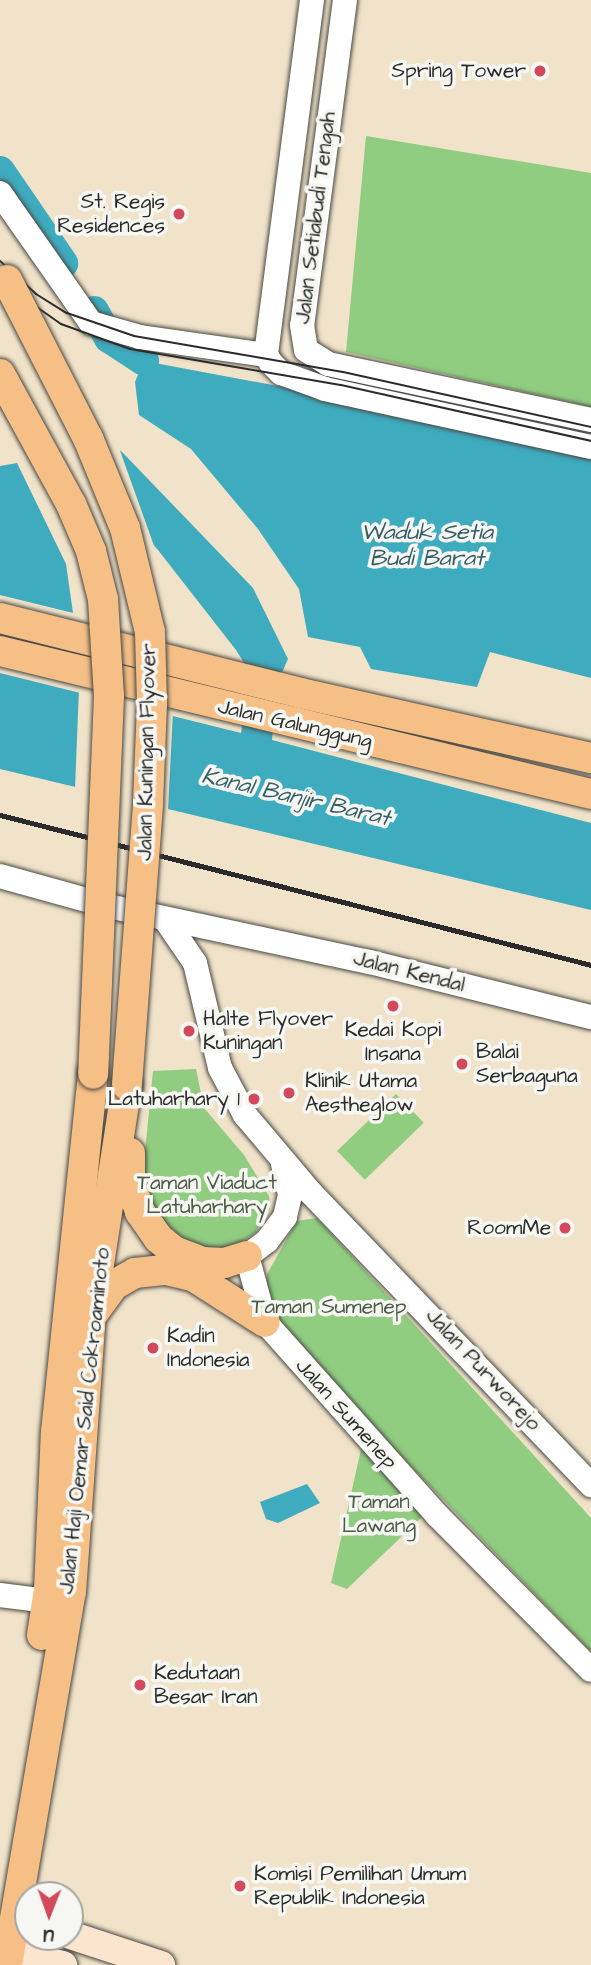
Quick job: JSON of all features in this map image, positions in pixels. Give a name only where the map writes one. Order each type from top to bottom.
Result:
[{"type":"main road","name":"Jalan Kuningan Flyover","points":[[4,274],[88,438],[125,528],[150,632],[152,704],[148,805],[127,1089]]},
{"type":"main road","name":"Jalan Kuningan Flyover","points":[[0,374],[71,504],[91,551],[103,599],[109,696],[93,1074]]},
{"type":"main road","name":"Jalan Galunggung","points":[[0,618],[300,693],[591,758]]},
{"type":"main road","name":"Jalan Galunggung","points":[[0,651],[591,794]]},
{"type":"main road","name":"Jalan Haji Oemar Said Cokroaminoto","points":[[6,1956],[47,1601],[56,1432],[93,1074]]},
{"type":"main road","points":[[127,1089],[132,1129],[130,1184],[147,1224],[174,1251],[203,1262],[224,1263],[247,1256]]},
{"type":"main road","name":"Jalan Haji Oemar Said Cokroaminoto","points":[[11,1916],[71,1592],[92,1315],[127,1089]]},
{"type":"main road","points":[[92,1315],[114,1285],[135,1273],[166,1270],[193,1276],[265,1322]]},
{"type":"main road","points":[[84,1940],[161,1965]]},
{"type":"main road","points":[[6,1956],[63,1965]]},
{"type":"street","name":"Jalan Setiabudi Tengah","points":[[266,355],[313,0]]},
{"type":"street","name":"Jalan Setiabudi Tengah","points":[[345,0],[302,325],[306,350],[328,364],[591,421]]},
{"type":"street","points":[[0,193],[91,323],[107,329],[266,355],[281,373],[306,383],[591,447]]},
{"type":"street","points":[[485,424],[491,398]]},
{"type":"street","name":"Jalan Kendal","points":[[0,876],[165,919],[226,930],[591,1017]]},
{"type":"street","points":[[165,919],[201,979],[220,1069],[233,1098],[280,1157],[298,1191],[285,1217],[267,1241],[247,1256]]},
{"type":"street","points":[[201,979],[208,949],[226,930]]},
{"type":"street","name":"Jalan Purworejo","points":[[298,1191],[591,1485]]},
{"type":"street","name":"Jalan Sumenep","points":[[247,1256],[265,1322],[437,1515],[591,1670]]},
{"type":"street","points":[[0,1595],[47,1601]]},
{"type":"green space","points":[[366,136],[591,173],[591,407],[346,352]]},
{"type":"green space","name":"Taman Viaduct Latuharhary","points":[[196,1069],[204,1108],[244,1155],[269,1196],[270,1209],[255,1233],[233,1248],[204,1252],[179,1241],[165,1228],[149,1197],[143,1172],[153,1071]]},
{"type":"green space","points":[[396,1094],[424,1123],[365,1180],[337,1151]]},
{"type":"green space","name":"Taman Sumenep","points":[[317,1218],[591,1518],[591,1652],[275,1326],[265,1299],[267,1274],[297,1221]]},
{"type":"green space","name":"Taman Lawang","points":[[362,1445],[424,1515],[347,1589],[331,1583]]},
{"type":"water","name":"Waduk Setia Budi Barat","points":[[144,361],[294,389],[591,458],[591,678],[490,652],[477,687],[371,669],[360,647],[308,637],[299,589],[258,529],[191,449],[139,415],[135,382]]},
{"type":"water","name":"Kanal Banjir Barat","points":[[24,380],[122,452],[253,588],[288,659],[277,684],[272,740],[591,823],[591,910],[0,769],[0,673],[241,733],[243,721],[246,666],[236,650],[158,550],[107,494]]},
{"type":"water","points":[[17,463],[66,564],[73,613],[0,595],[0,466]]},
{"type":"water","points":[[307,1484],[320,1503],[278,1523],[266,1519],[260,1502]]},
{"type":"pier","points":[[0,365],[26,377],[118,445],[158,557],[104,497],[20,422],[0,411]]},
{"type":"pier","points":[[79,688],[173,712],[168,810],[75,789]]},
{"type":"waterway","points":[[0,171],[63,263]]},
{"type":"waterway","points":[[94,311],[109,338],[144,361]]},
{"type":"tram line","points":[[0,261],[36,294],[67,313],[134,336],[343,372],[591,427]]},
{"type":"tram line","points":[[0,281],[61,324],[130,349],[341,385],[591,441]]},
{"type":"railway","points":[[0,815],[591,965]]},
{"type":"place","name":"Spring Tower","points":[[540,71]]},
{"type":"place","name":"St. Regis Residences","points":[[179,214]]},
{"type":"place","name":"Kedai Kopi Insana","points":[[393,1006]]},
{"type":"place","name":"Halte Flyover Kuningan","points":[[189,1031]]},
{"type":"place","name":"Balai Serbaguna","points":[[462,1064]]},
{"type":"place","name":"Klinik Utama Aestheglow","points":[[289,1093]]},
{"type":"place","name":"Latuharhary 1","points":[[254,1099]]},
{"type":"place","name":"RoomMe","points":[[565,1228]]},
{"type":"place","name":"Kadin Indonesia","points":[[153,1348]]},
{"type":"place","name":"Kedutaan Besar Iran","points":[[140,1685]]},
{"type":"place","name":"Komisi Pemilihan Umum Republik Indonesia","points":[[240,1886]]}]
